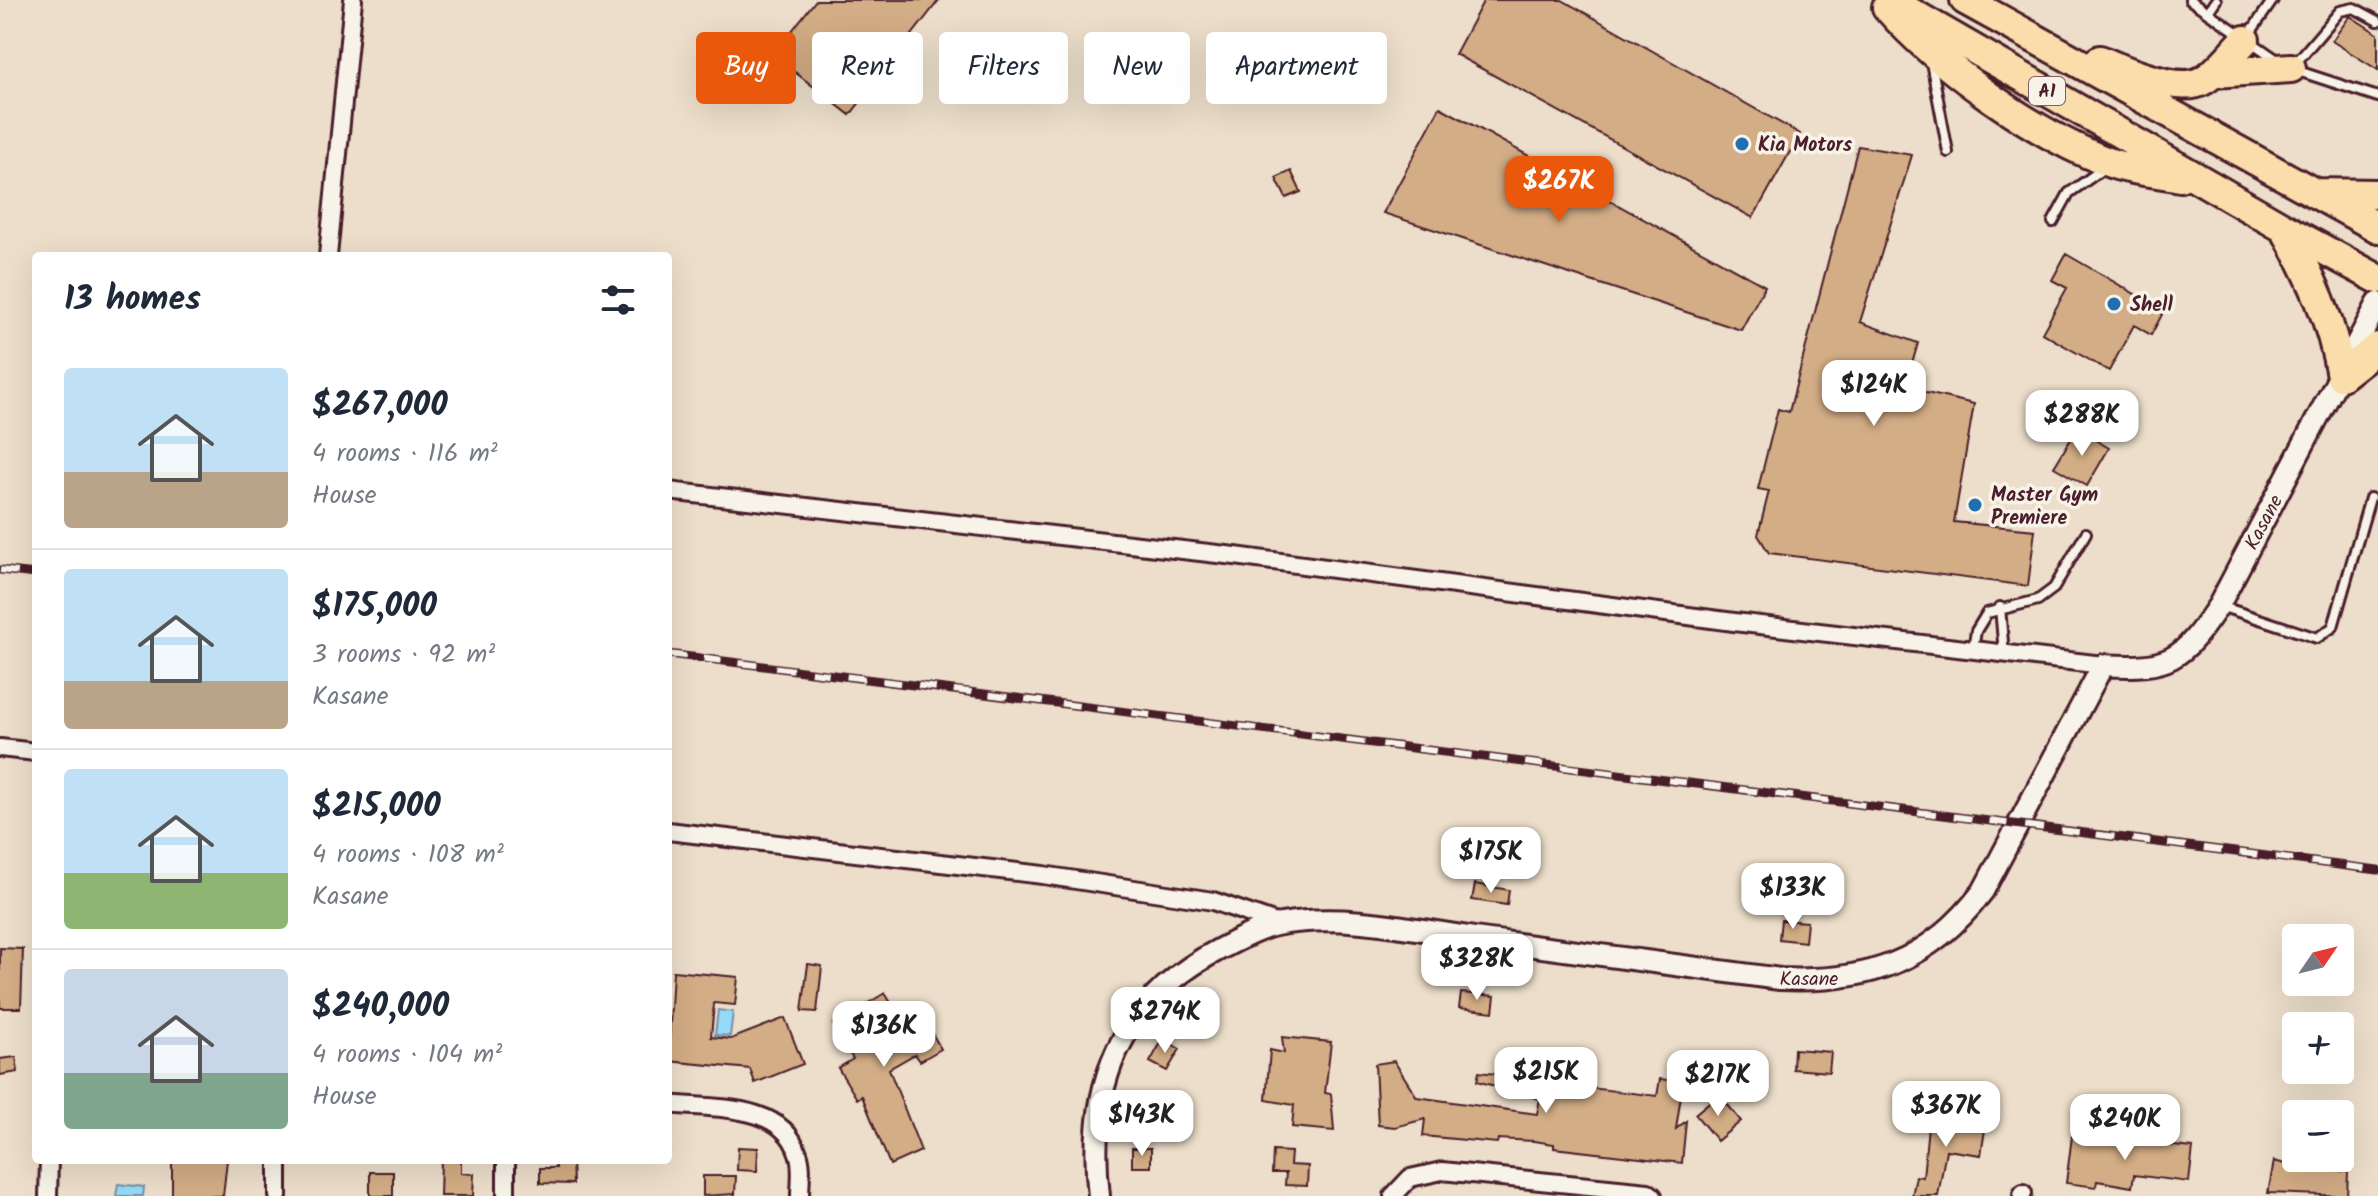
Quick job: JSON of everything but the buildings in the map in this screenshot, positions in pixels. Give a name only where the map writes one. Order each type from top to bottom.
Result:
[{"type":"highway","points":[[1880,0],[1928,49],[2011,108],[2080,150],[2111,164],[2205,182]]},
{"type":"highway","name":"A1","points":[[1889,0],[2378,279]]},
{"type":"highway","name":"A1","points":[[1965,0],[2378,228]]},
{"type":"highway","points":[[1995,19],[2032,29],[2148,78],[2193,85],[2213,73],[2245,40]]},
{"type":"highway","points":[[2213,73],[2291,68]]},
{"type":"highway","points":[[2314,193],[2378,194]]},
{"type":"highway","points":[[2284,228],[2318,290],[2336,342],[2341,376],[2378,347]]},
{"type":"street","points":[[328,252],[353,0]]},
{"type":"street","name":"Kasane","points":[[1099,1196],[1095,1165],[1099,1101],[1115,1048],[1138,1013],[1165,986],[1197,961],[1279,924],[1356,922],[1780,979],[1828,981],[1890,966],[1947,932],[1983,891],[2103,665],[2149,668],[2170,660],[2202,630],[2219,605],[2378,303]]},
{"type":"street","points":[[672,491],[1235,556],[2103,665]]},
{"type":"street","points":[[0,748],[32,752]]},
{"type":"street","points":[[672,831],[1043,875],[1213,901],[1279,924]]},
{"type":"street","points":[[672,1104],[760,1114],[780,1125],[793,1139],[800,1156],[800,1196]]},
{"type":"street","points":[[48,1196],[49,1164]]},
{"type":"street","points":[[278,1164],[278,1196]]},
{"type":"street","points":[[506,1164],[506,1196]]},
{"type":"street","points":[[1393,1196],[1410,1178],[1442,1171],[1648,1192],[1653,1196]]},
{"type":"lane","points":[[2190,0],[2245,40],[2291,68],[2378,97]]},
{"type":"lane","points":[[2208,12],[2216,0]]},
{"type":"lane","points":[[2245,40],[2273,0]]},
{"type":"lane","points":[[2291,68],[2340,11],[2354,8],[2378,21]]},
{"type":"lane","points":[[1928,49],[1940,93],[1948,152]]},
{"type":"lane","points":[[2053,222],[2069,193],[2111,164]]},
{"type":"lane","points":[[2219,605],[2317,638],[2326,635],[2333,627],[2370,498]]},
{"type":"lane","points":[[1973,650],[1976,631],[1987,613],[2000,607],[2038,600],[2054,588],[2086,533]]},
{"type":"lane","points":[[2000,607],[2004,654]]},
{"type":"water","points":[[718,1010],[733,1012],[730,1036],[715,1035]]},
{"type":"water","points":[[118,1184],[144,1187],[143,1196],[116,1196]]},
{"type":"railway","points":[[0,570],[32,574]]},
{"type":"railway","points":[[672,655],[2378,870]]},
{"type":"place","name":"Kia Motors","points":[[1742,144]]},
{"type":"place","name":"Shell","points":[[2114,304]]},
{"type":"place","name":"Master Gym Premiere","points":[[1975,505]]}]
